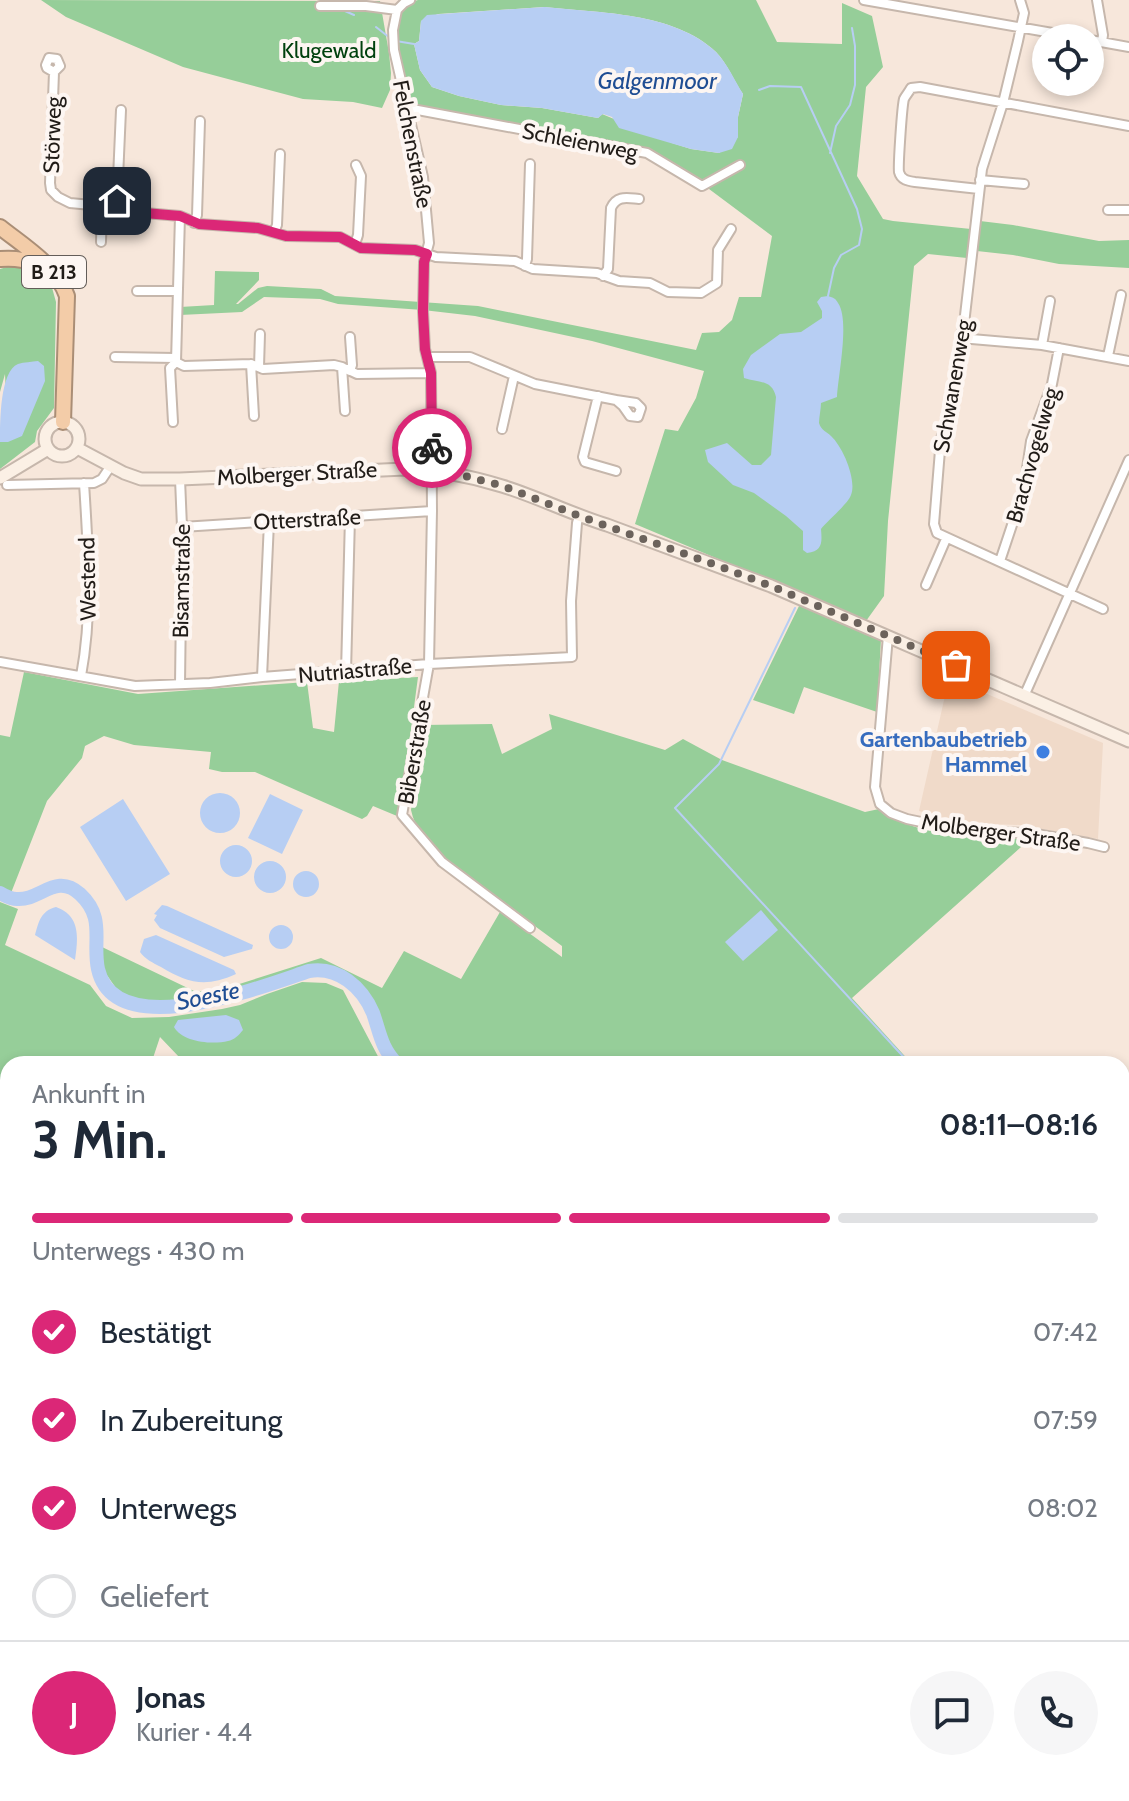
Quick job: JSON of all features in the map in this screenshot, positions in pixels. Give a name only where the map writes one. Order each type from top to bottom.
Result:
[{"type":"highway","name":"B 213","points":[[0,227],[50,268],[62,282],[67,296],[66,339]]},
{"type":"highway","name":"B 213","points":[[0,259],[24,260],[52,277],[63,306],[66,339]]},
{"type":"highway","points":[[63,422],[66,339]]},
{"type":"main road","points":[[56,423],[72,425],[79,434],[77,448],[71,454],[55,455],[45,442],[47,431],[56,423]]},
{"type":"main road","name":"Molberger Straße","points":[[77,448],[110,467],[141,479],[390,469],[432,470],[503,486],[771,586],[1129,741]]},
{"type":"main road","points":[[4,481],[48,449]]},
{"type":"street","points":[[320,6],[397,10],[410,0]]},
{"type":"street","points":[[868,0],[1032,30]]},
{"type":"street","name":"Schwanenweg","points":[[946,539],[937,533],[934,524],[941,438],[953,410],[979,184],[1021,28],[1024,13],[1020,0]]},
{"type":"street","points":[[1097,0],[1101,24]]},
{"type":"street","name":"Felchenstraße","points":[[397,10],[393,30],[394,50],[423,177],[429,243],[424,262],[423,312],[425,349],[431,373],[432,470]]},
{"type":"street","points":[[1104,42],[1129,47]]},
{"type":"street","name":"Störweg","points":[[54,72],[51,190],[70,203],[180,216],[194,223],[258,228],[286,236],[340,237],[361,248],[415,250],[436,257],[515,261],[533,269],[597,273],[619,281],[650,283],[668,292],[701,293],[717,283],[718,250],[731,229]]},
{"type":"street","points":[[1024,184],[915,182],[901,176],[904,99],[911,88],[920,87],[1129,126]]},
{"type":"street","name":"Schleienweg","points":[[407,108],[647,153],[702,186],[740,165]]},
{"type":"street","points":[[115,210],[121,110]]},
{"type":"street","points":[[194,223],[197,215],[200,121]]},
{"type":"street","points":[[274,232],[277,225],[280,154]]},
{"type":"street","points":[[525,266],[530,164]]},
{"type":"street","points":[[355,244],[361,176],[356,165]]},
{"type":"street","points":[[603,276],[608,269],[614,201],[621,197],[639,199]]},
{"type":"street","points":[[101,242],[102,206]]},
{"type":"street","points":[[1108,210],[1129,210]]},
{"type":"street","points":[[173,422],[170,368],[176,360],[180,216]]},
{"type":"street","points":[[137,291],[177,291]]},
{"type":"street","points":[[1108,356],[1121,295]]},
{"type":"street","points":[[1042,345],[1050,301]]},
{"type":"street","points":[[254,416],[255,366],[260,334]]},
{"type":"street","points":[[346,369],[352,365],[350,337]]},
{"type":"street","points":[[960,338],[1042,345],[1129,361]]},
{"type":"street","name":"Brachvogelweg","points":[[1000,561],[1024,489],[1031,441],[1052,384],[1059,348]]},
{"type":"street","points":[[115,357],[176,360],[184,366],[255,366],[263,369],[334,365],[357,374],[431,373]]},
{"type":"street","points":[[428,357],[470,357],[535,384],[616,400]]},
{"type":"street","points":[[345,411],[346,369]]},
{"type":"street","points":[[502,429],[514,376]]},
{"type":"street","points":[[598,396],[583,457],[585,462],[616,471]]},
{"type":"street","points":[[1025,694],[1129,460]]},
{"type":"street","points":[[4,481],[94,483],[102,479],[110,467]]},
{"type":"street","name":"Biberstraße","points":[[432,470],[429,664],[402,815],[442,862],[530,928]]},
{"type":"street","name":"Bisamstraße","points":[[180,479],[180,684]]},
{"type":"street","name":"Westend","points":[[81,676],[88,611],[84,483]]},
{"type":"street","name":"Otterstraße","points":[[182,527],[432,511]]},
{"type":"street","name":"Nutriastraße","points":[[0,662],[135,686],[210,683],[429,664],[572,657],[571,601],[579,516]]},
{"type":"street","points":[[346,672],[350,517]]},
{"type":"street","points":[[262,677],[269,522]]},
{"type":"street","points":[[926,585],[946,539],[1103,609]]},
{"type":"street","name":"Molberger Straße","points":[[888,636],[875,787],[880,804],[891,813],[907,819],[969,832],[1030,833],[1104,847]]},
{"type":"shaded area","points":[[949,678],[1103,743],[1098,839],[1020,825],[961,823],[919,811]]},
{"type":"green space","name":"Klugewald","points":[[41,0],[380,1],[389,53],[390,90],[382,108],[353,102],[303,99],[183,67],[66,17]]},
{"type":"green space","points":[[418,0],[756,0],[777,42],[842,44],[842,3],[872,16],[883,67],[866,87],[857,176],[883,219],[971,229],[967,258],[928,254],[914,266],[888,521],[884,596],[866,621],[635,524],[665,429],[678,431],[696,398],[704,371],[592,341],[475,316],[423,310],[338,304],[320,299],[264,297],[242,312],[180,315],[180,307],[214,305],[215,271],[259,272],[259,280],[236,304],[258,288],[267,286],[321,289],[335,296],[478,306],[696,350],[702,333],[719,332],[732,320],[739,297],[761,297],[772,236],[705,186],[648,152],[408,106],[397,56],[395,29],[401,9]],"holes":[[[544,7],[635,17],[679,29],[699,39],[720,56],[743,94],[738,137],[719,153],[691,149],[602,114],[598,118],[459,96],[432,87],[420,70],[414,44],[419,41],[421,21],[438,14]]]},
{"type":"green space","points":[[980,221],[1099,241],[1129,240],[1129,268],[1059,264],[977,251]]},
{"type":"green space","points":[[27,265],[40,272],[51,284],[56,302],[54,408],[37,431],[35,442],[0,469],[0,442],[8,442],[5,374],[0,392],[0,269]]},
{"type":"green space","points":[[800,604],[881,639],[877,712],[804,687],[794,714],[753,700]]},
{"type":"green space","points":[[24,672],[138,694],[307,682],[313,728],[334,732],[339,681],[418,677],[400,812],[397,816],[373,806],[362,819],[255,772],[209,769],[211,752],[134,745],[104,736],[85,746],[82,758],[47,801],[11,893],[0,887],[0,735],[10,737]]},
{"type":"green space","points":[[549,714],[665,750],[683,739],[722,760],[865,812],[879,809],[912,826],[972,837],[1030,839],[852,998],[905,1056],[397,1056],[367,995],[349,975],[317,967],[217,997],[184,1002],[135,1001],[118,991],[104,971],[102,947],[194,991],[217,991],[321,958],[382,988],[404,951],[461,979],[500,912],[562,957],[562,946],[446,860],[423,836],[411,810],[423,725],[492,724],[502,754],[552,729]]},
{"type":"green space","points":[[0,902],[18,909],[5,945],[90,985],[106,1006],[132,1018],[169,1017],[222,1009],[302,982],[326,983],[343,990],[378,1056],[178,1056],[160,1037],[154,1056],[0,1056]]},
{"type":"water","name":"Galgenmoor","points":[[545,7],[635,17],[679,29],[699,39],[720,56],[743,94],[738,137],[732,149],[719,153],[691,149],[619,128],[612,117],[603,114],[598,118],[459,96],[432,87],[420,70],[414,44],[419,41],[421,21],[427,15]]},
{"type":"water","points":[[821,297],[836,300],[841,311],[842,348],[837,397],[821,403],[819,423],[836,441],[844,456],[852,489],[846,503],[821,529],[819,548],[807,553],[803,550],[803,531],[754,493],[733,485],[708,462],[705,450],[727,443],[752,465],[761,465],[771,455],[776,397],[768,384],[744,378],[743,369],[751,355],[780,334],[801,332],[822,318],[817,302]]},
{"type":"water","points":[[38,361],[44,366],[45,381],[22,436],[0,442],[2,398],[8,376],[18,364]]},
{"type":"water","points":[[220,793],[234,799],[240,813],[234,827],[220,833],[206,827],[200,813],[206,799]]},
{"type":"water","points":[[270,794],[303,810],[282,854],[248,838]]},
{"type":"water","points":[[123,799],[170,874],[126,901],[80,827]]},
{"type":"water","points":[[236,845],[247,850],[252,861],[247,872],[236,877],[225,872],[220,861],[225,850]]},
{"type":"water","points":[[270,861],[281,866],[286,877],[281,888],[270,893],[259,888],[254,877],[259,866]]},
{"type":"water","points":[[306,871],[315,875],[319,884],[315,893],[306,897],[297,893],[293,884],[297,875]]},
{"type":"water","points":[[162,905],[253,945],[252,949],[224,957],[160,928],[154,914]]},
{"type":"water","points":[[56,907],[74,922],[77,936],[75,960],[35,935],[44,914]]},
{"type":"water","points":[[761,910],[778,930],[743,961],[725,942]]},
{"type":"water","points":[[281,925],[292,932],[293,937],[286,948],[281,949],[270,942],[269,937],[276,926]]},
{"type":"water","points":[[156,935],[234,970],[236,974],[215,981],[197,982],[171,972],[149,961],[140,952],[144,939]]},
{"type":"water","points":[[226,1015],[239,1020],[243,1030],[228,1041],[198,1041],[184,1036],[174,1027],[178,1020]]},
{"type":"waterway","points":[[345,11],[354,15]]},
{"type":"waterway","points":[[376,27],[390,38]]},
{"type":"waterway","points":[[830,153],[836,126],[850,105],[855,85],[852,28]]},
{"type":"waterway","points":[[396,41],[414,44]]},
{"type":"waterway","points":[[759,90],[770,86],[801,87],[857,209],[862,229],[859,245],[841,255],[834,268],[828,296]]},
{"type":"waterway","points":[[795,608],[719,764],[675,808],[903,1056]]},
{"type":"waterway","name":"Soeste","points":[[0,893],[25,898],[63,886],[80,894],[96,921],[98,969],[110,992],[132,1003],[160,1007],[193,1004],[259,988],[309,971],[320,970],[339,975],[356,987],[368,1004],[391,1056]]},
{"type":"way so far","points":[[432,448],[432,470],[503,486],[716,565],[956,665]]},
{"type":"place","name":"Gartenbaubetrieb Hammel","points":[[1043,752]]},
{"type":"route","points":[[117,201],[115,210],[180,216],[199,224],[258,228],[286,236],[340,237],[361,248],[415,250],[427,254],[424,262],[423,312],[425,349],[431,373],[432,448]]}]
